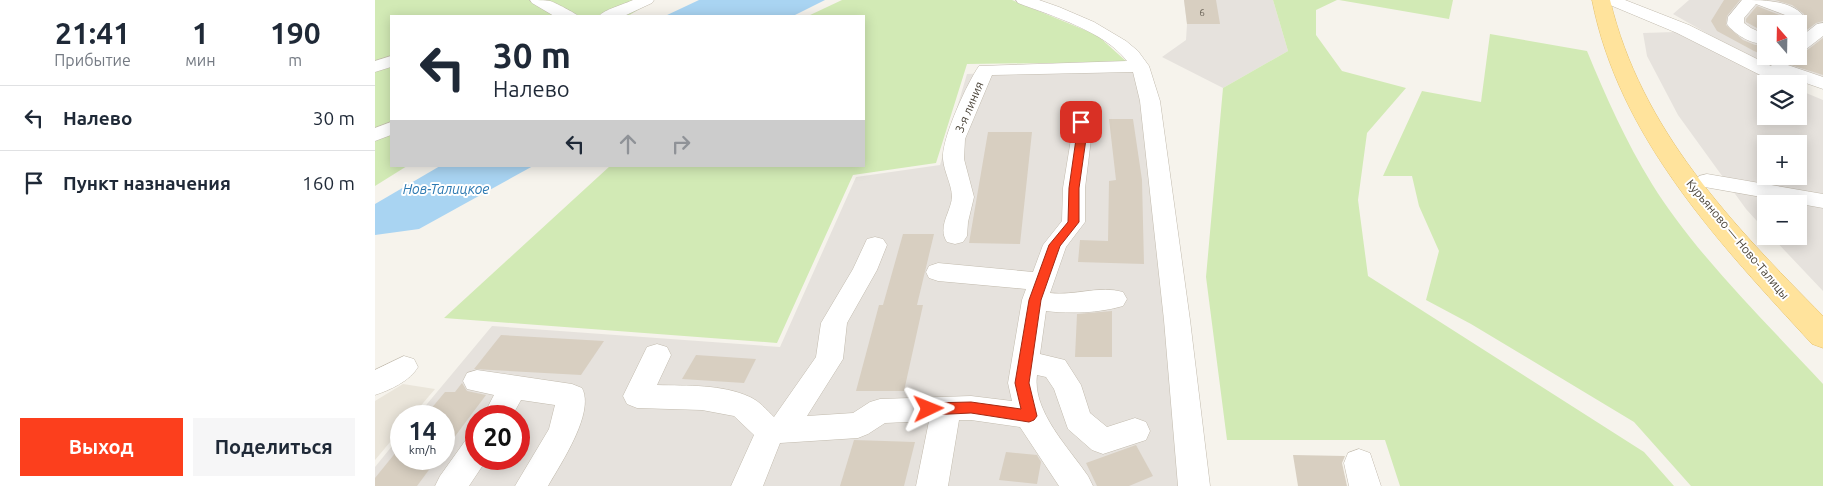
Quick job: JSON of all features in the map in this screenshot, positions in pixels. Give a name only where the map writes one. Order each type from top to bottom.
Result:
[{"type":"main road","name":"Курьяново — Ново-Талицы","points":[[1610,1],[1643,81],[1670,131],[1750,235],[1823,314]]},
{"type":"main road","name":"Курьяново — Ново-Талицы","points":[[1610,1],[1611,41],[1627,81],[1667,151],[1687,180],[1730,234],[1823,336]]},
{"type":"street","points":[[538,0],[555,11],[567,15]]},
{"type":"street","points":[[610,15],[624,11],[646,0]]},
{"type":"street","points":[[1024,0],[1094,28],[1117,42],[1140,66],[1151,110],[1177,320],[1193,486]]},
{"type":"street","points":[[1751,0],[1736,17],[1735,24],[1745,32],[1757,35]]},
{"type":"street","points":[[1761,0],[1788,10],[1795,15]]},
{"type":"street","points":[[1610,1],[1685,30],[1721,38],[1737,51],[1778,75]]},
{"type":"street","points":[[1807,40],[1823,28]]},
{"type":"street","points":[[1737,51],[1748,49],[1757,42]]},
{"type":"street","points":[[1737,51],[1757,56]]},
{"type":"street","points":[[375,67],[390,61]]},
{"type":"street","points":[[1788,65],[1823,86]]},
{"type":"street","name":"3-я линия","points":[[955,236],[955,222],[963,197],[953,159],[955,139],[985,70],[1140,66]]},
{"type":"street","points":[[1807,86],[1823,86]]},
{"type":"street","points":[[1077,486],[1029,416],[1022,383],[1039,291],[1055,245],[1073,222],[1074,188],[1081,139],[1081,122]]},
{"type":"street","points":[[375,135],[390,128]]},
{"type":"street","points":[[1707,181],[1823,201]]},
{"type":"street","points":[[747,486],[776,431],[829,359],[834,323],[865,270],[875,245]]},
{"type":"street","points":[[938,272],[1003,277],[1039,291],[1064,304],[1114,299]]},
{"type":"street","points":[[657,355],[637,396],[702,398],[742,406],[776,431],[858,425],[879,411],[971,408],[1029,416]]},
{"type":"street","points":[[1025,362],[1055,368],[1067,385],[1078,420],[1103,441],[1135,431]]},
{"type":"street","points":[[375,384],[403,367]]},
{"type":"street","points":[[477,381],[572,396],[563,432],[531,486]]},
{"type":"street","points":[[504,405],[515,386]]},
{"type":"street","points":[[932,486],[946,408]]},
{"type":"street","points":[[451,486],[465,466]]},
{"type":"shaded area","points":[[1184,0],[1273,0],[1288,51],[1223,88],[1162,57],[1186,40],[1187,24]]},
{"type":"shaded area","points":[[1689,0],[1823,0],[1823,88],[1807,81],[1807,75],[1792,75],[1769,65],[1807,65],[1807,15],[1757,15],[1757,60],[1673,14]]},
{"type":"shaded area","points":[[1675,32],[1765,75],[1757,75],[1757,125],[1807,125],[1807,93],[1823,100],[1823,291],[1780,245],[1807,245],[1807,195],[1757,195],[1757,221],[1746,209],[1678,115],[1647,56],[1643,33]]},
{"type":"shaded area","points":[[1138,67],[1181,486],[375,486],[375,467],[390,449],[390,470],[455,470],[455,405],[426,405],[492,326],[780,347],[856,177],[940,165],[967,74]]},
{"type":"shaded area","points":[[403,384],[435,389],[421,405],[390,405],[390,442],[375,460],[375,401]]},
{"type":"green space","points":[[375,0],[654,0],[630,15],[390,15],[390,167],[405,167],[375,186]]},
{"type":"green space","points":[[842,0],[1012,0],[1097,35],[1127,62],[967,64],[936,163],[853,175],[777,343],[444,318],[609,167],[865,167],[865,15],[810,15]]},
{"type":"green space","points":[[1273,0],[1337,0],[1316,10],[1316,35],[1342,71],[1406,88],[1367,133],[1358,200],[1368,276],[1644,452],[1674,486],[1400,486],[1385,440],[1227,440],[1206,277],[1223,88],[1288,51]]},
{"type":"green space","points":[[1339,0],[1453,0],[1449,19]]},
{"type":"green space","points":[[1490,34],[1587,51],[1625,136],[1652,184],[1670,210],[1710,262],[1823,384],[1823,486],[1691,486],[1634,422],[1471,324],[1426,300],[1439,251],[1419,206],[1412,176],[1383,176],[1422,91],[1481,102]]},
{"type":"water","points":[[699,0],[825,0],[795,15],[667,15]]},
{"type":"water","name":"Нов-Талицкое","points":[[438,167],[531,167],[419,229],[375,235],[375,204]]},
{"type":"building","points":[[1184,0],[1216,0],[1220,24],[1187,24]]},
{"type":"building","points":[[1724,0],[1740,0],[1727,16],[1726,25],[1743,40],[1757,45],[1757,52],[1717,31],[1711,21]]},
{"type":"building","points":[[1775,0],[1823,0],[1823,21],[1816,23],[1807,30],[1807,15],[1804,15],[1792,5]]},
{"type":"building","points":[[1757,6],[1780,15],[1757,15],[1757,28],[1746,22],[1746,19]]},
{"type":"building","points":[[1823,38],[1823,75],[1791,65],[1807,65],[1807,50]]},
{"type":"building","points":[[1109,119],[1133,119],[1142,180],[1144,264],[1078,262],[1080,240],[1108,241],[1109,181],[1116,180]]},
{"type":"building","points":[[988,132],[1032,132],[1020,244],[969,243]]},
{"type":"building","points":[[903,234],[934,234],[917,305],[923,305],[904,391],[856,391],[879,305],[883,305]]},
{"type":"building","points":[[1112,311],[1112,357],[1075,357],[1077,314]]},
{"type":"building","points":[[501,335],[604,341],[581,375],[474,369]]},
{"type":"building","points":[[696,355],[756,359],[744,383],[682,379]]},
{"type":"building","points":[[462,383],[467,391],[486,395],[478,405],[465,405],[465,423],[455,436],[455,405],[434,405],[445,392],[455,392]]},
{"type":"building","points":[[854,440],[915,442],[904,486],[840,486]]},
{"type":"building","points":[[1136,445],[1153,476],[1129,486],[1097,486],[1086,463]]},
{"type":"building","points":[[1006,452],[1037,455],[1041,462],[1037,484],[999,480]]},
{"type":"building","points":[[1293,455],[1345,456],[1342,463],[1347,486],[1298,486]]},
{"type":"building","points":[[390,460],[390,470],[429,470],[417,486],[375,486],[375,478]]},
{"type":"route","points":[[929,409],[971,408],[1029,416],[1022,383],[1035,300],[1055,245],[1073,222],[1074,188],[1081,139],[1081,122]]}]
